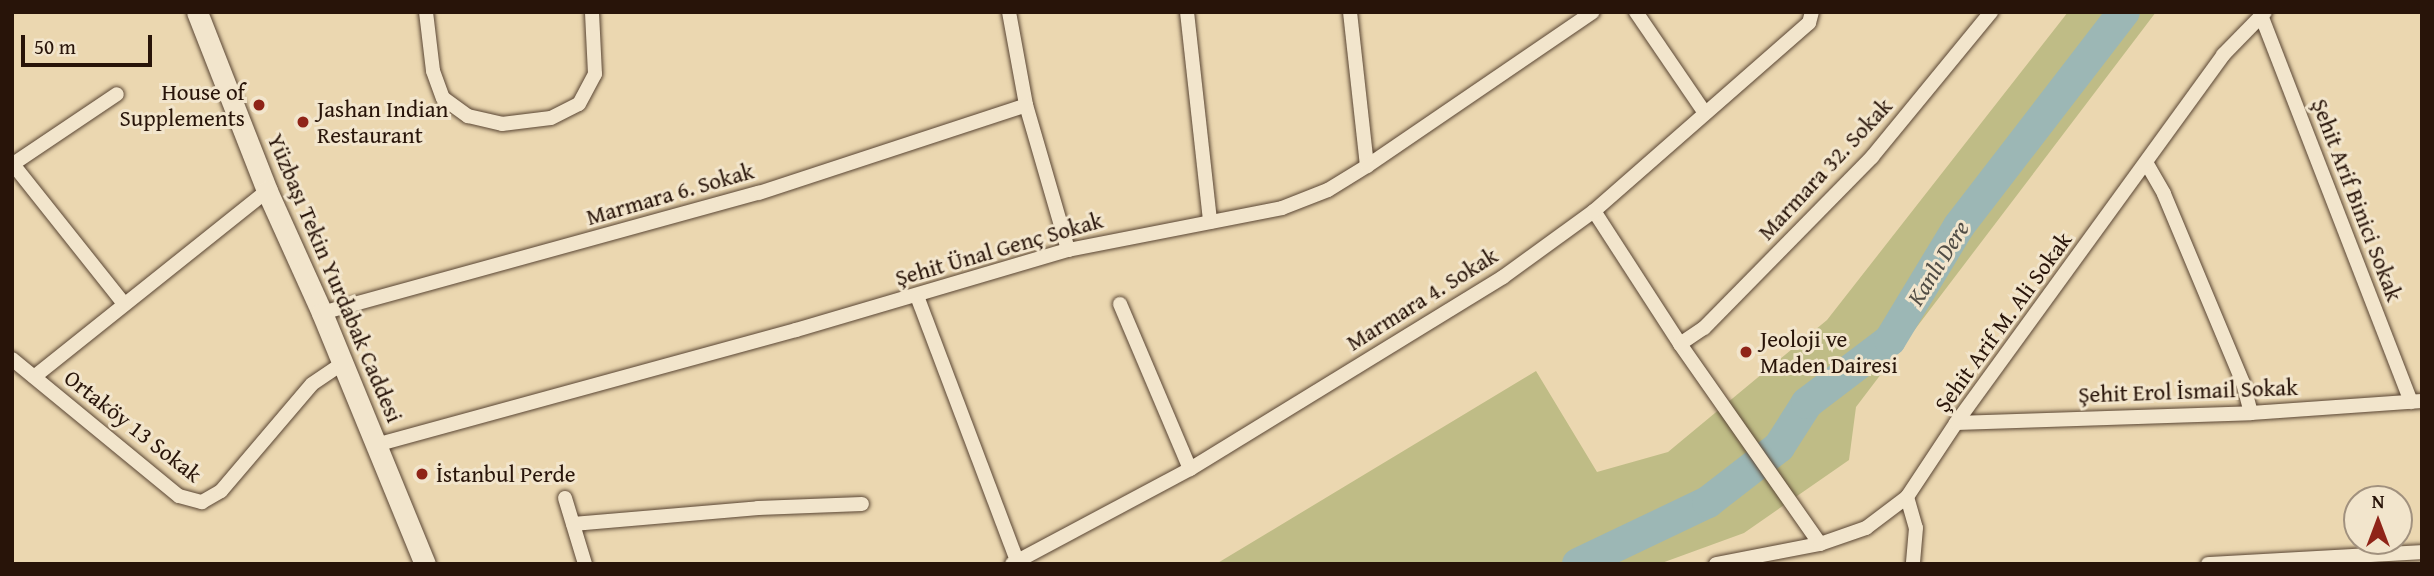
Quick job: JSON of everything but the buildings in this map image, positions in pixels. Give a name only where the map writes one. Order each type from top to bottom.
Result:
[{"type":"main road","name":"Yüzbaşı Tekin Yurdabak Caddesi","points":[[197,12],[267,191],[322,313],[425,564]]},
{"type":"street","points":[[426,12],[433,71],[443,98],[467,116],[502,124],[561,115],[579,104],[585,96],[596,62],[592,12]]},
{"type":"street","points":[[1009,12],[1026,105],[1068,250]]},
{"type":"street","points":[[1186,12],[1210,222]]},
{"type":"street","points":[[1350,12],[1367,166]]},
{"type":"street","name":"Şehit Ünal Genç Sokak","points":[[376,446],[917,296],[1068,250],[1282,208],[1328,190],[1367,166],[1593,12]]},
{"type":"street","points":[[1636,12],[1705,113]]},
{"type":"street","name":"Marmara 4. Sokak","points":[[1015,563],[1191,468],[1503,277],[1594,211],[1809,23],[1812,12]]},
{"type":"street","name":"Marmara 32. Sokak","points":[[1681,344],[1704,328],[1872,157],[1991,12]]},
{"type":"street","name":"Şehit Arif M. Ali Sokak","points":[[1716,564],[1820,544],[1866,528],[1907,497],[1956,423],[2147,164],[2223,55],[2263,14]]},
{"type":"street","name":"Şehit Arif Binici Sokak","points":[[2263,14],[2416,402]]},
{"type":"street","points":[[117,94],[13,163],[124,304]]},
{"type":"street","name":"Marmara 6. Sokak","points":[[322,313],[734,200],[1026,105]]},
{"type":"street","points":[[2147,164],[2164,194],[2243,383],[2251,413]]},
{"type":"street","points":[[34,377],[267,191]]},
{"type":"street","points":[[1594,211],[1681,344],[1820,544]]},
{"type":"street","points":[[917,296],[1015,563]]},
{"type":"street","points":[[1120,304],[1191,468]]},
{"type":"street","name":"Ortaköy 13 Sokak","points":[[12,359],[179,496],[202,502],[221,491],[312,384],[343,363]]},
{"type":"street","name":"Şehit Erol İsmail Sokak","points":[[1956,423],[2251,413],[2416,402]]},
{"type":"street","points":[[1907,497],[1916,528],[1913,564]]},
{"type":"street","points":[[565,498],[585,564]]},
{"type":"street","points":[[573,524],[758,508],[862,504]]},
{"type":"street","points":[[2208,564],[2422,552]]},
{"type":"shaded area","points":[[2068,12],[2156,12],[1856,407],[1849,460],[1744,533],[1659,564],[1216,564],[1536,371],[1597,472],[1668,452],[1827,320]]},
{"type":"waterway","name":"Kanlı Dere","points":[[1578,564],[1708,502],[1779,447],[1807,403],[1890,340],[1959,226],[2124,12]]},
{"type":"place","name":"House of Supplements","points":[[259,105]]},
{"type":"place","name":"Jashan Indian Restaurant","points":[[303,122]]},
{"type":"place","name":"Jeoloji ve Maden Dairesi","points":[[1746,352]]},
{"type":"place","name":"İstanbul Perde","points":[[422,474]]}]
